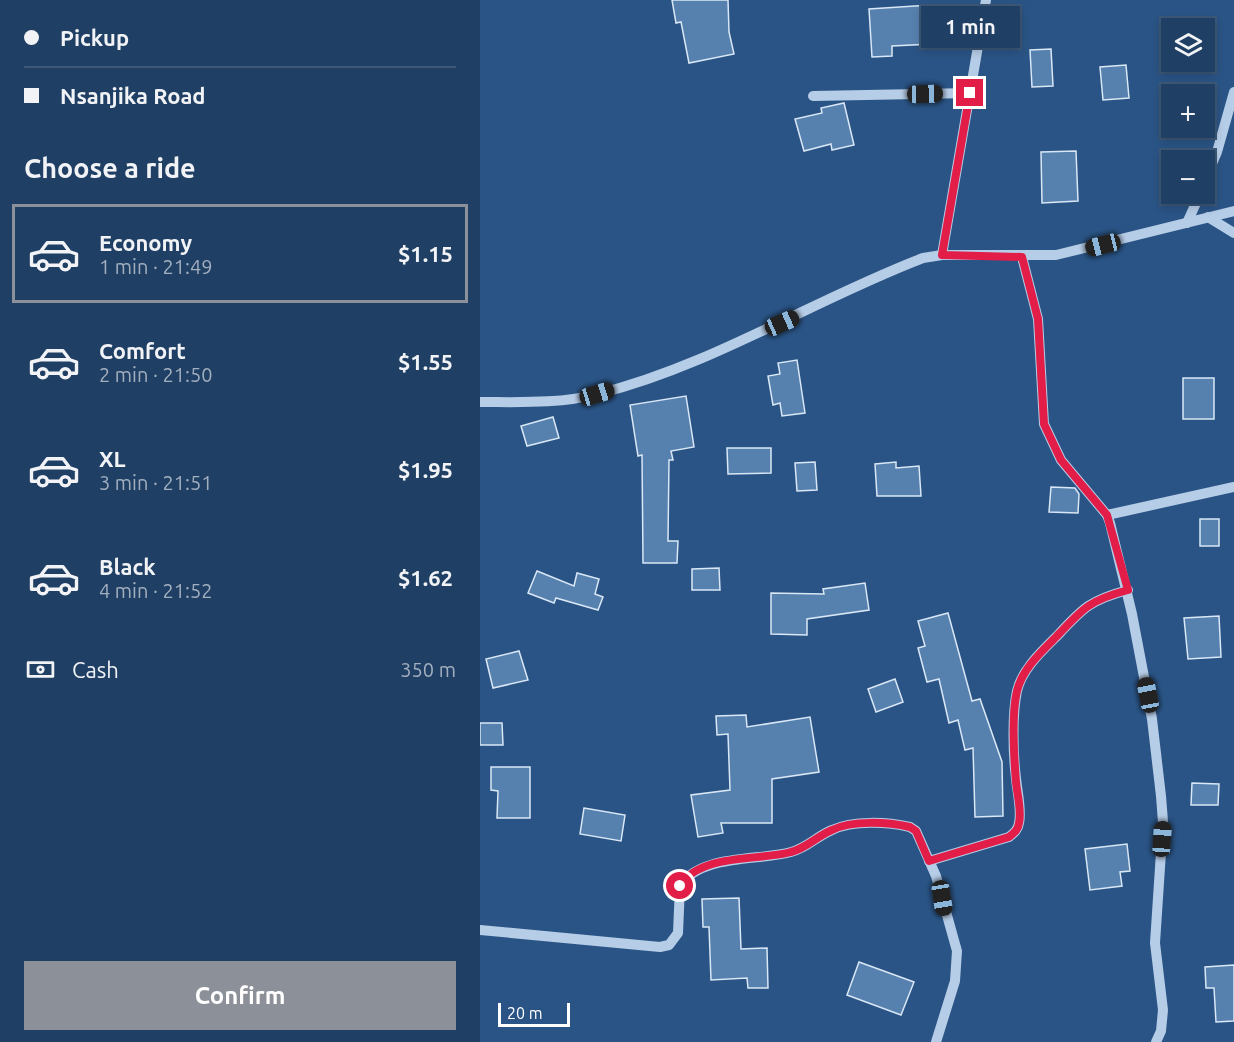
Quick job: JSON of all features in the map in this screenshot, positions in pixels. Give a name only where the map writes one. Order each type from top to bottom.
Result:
[{"type":"street","points":[[942,255],[986,0]]},
{"type":"street","points":[[1215,156],[1234,92]]},
{"type":"street","points":[[813,96],[970,93]]},
{"type":"street","points":[[1187,223],[1196,204]]},
{"type":"street","points":[[480,402],[529,402],[576,398],[641,381],[724,349],[901,267],[942,255],[1022,257],[1082,250],[1234,211]]},
{"type":"street","points":[[1208,217],[1234,233]]},
{"type":"street","points":[[1022,257],[1038,319],[1044,424],[1061,460],[1107,515],[1128,590],[1152,718],[1163,822],[1155,943],[1163,1010],[1161,1031],[1156,1042]]},
{"type":"street","points":[[1107,515],[1234,487]]},
{"type":"street","points":[[929,861],[1009,837],[1017,831],[1020,820],[1015,771],[1015,733],[1017,691],[1023,676],[1035,658],[1086,604],[1100,597],[1128,590]]},
{"type":"street","points":[[480,930],[648,946],[669,945],[678,933],[680,886],[693,873],[733,859],[789,853],[801,849],[832,829],[847,825],[910,827],[916,831],[929,861],[957,951],[958,965],[936,1042]]},
{"type":"building","points":[[672,0],[728,0],[729,32],[734,54],[689,63],[681,22],[676,23]]},
{"type":"building","points":[[930,5],[932,44],[892,46],[892,56],[872,57],[869,9]]},
{"type":"building","points":[[1051,49],[1053,86],[1032,87],[1030,50]]},
{"type":"building","points":[[1126,65],[1129,98],[1103,100],[1100,67]]},
{"type":"building","points":[[844,103],[854,145],[832,150],[831,144],[804,151],[795,119],[822,113],[821,108]]},
{"type":"building","points":[[1076,151],[1078,201],[1042,203],[1041,152]]},
{"type":"building","points":[[797,360],[805,413],[782,416],[780,403],[773,405],[768,376],[780,374],[778,363]]},
{"type":"building","points":[[1183,378],[1214,378],[1214,419],[1183,419]]},
{"type":"building","points":[[686,396],[694,447],[671,451],[673,460],[669,460],[668,541],[678,541],[677,563],[643,563],[642,455],[638,456],[630,405]]},
{"type":"building","points":[[553,417],[559,438],[527,446],[521,426]]},
{"type":"building","points":[[727,448],[771,448],[771,473],[728,474]]},
{"type":"building","points":[[815,462],[817,490],[797,491],[795,463]]},
{"type":"building","points":[[896,462],[896,468],[919,466],[921,496],[877,496],[875,464]]},
{"type":"building","points":[[1051,487],[1075,488],[1079,494],[1078,513],[1049,512]]},
{"type":"building","points":[[1200,519],[1219,519],[1219,546],[1200,546]]},
{"type":"building","points":[[719,568],[720,590],[692,590],[692,569]]},
{"type":"building","points":[[537,571],[574,586],[577,573],[599,579],[595,594],[603,597],[598,610],[556,598],[554,603],[528,593]]},
{"type":"building","points":[[865,583],[869,610],[807,619],[807,635],[771,634],[771,593],[824,594],[823,589]]},
{"type":"building","points":[[948,613],[972,701],[980,699],[1002,762],[1003,816],[975,817],[973,748],[965,750],[958,720],[949,723],[939,679],[927,682],[918,648],[925,646],[918,621]]},
{"type":"building","points":[[1219,616],[1221,657],[1188,659],[1184,618]]},
{"type":"building","points":[[519,651],[528,680],[493,688],[486,659]]},
{"type":"building","points":[[895,679],[903,702],[876,712],[868,689]]},
{"type":"building","points":[[746,715],[747,727],[810,717],[819,772],[772,779],[772,823],[721,823],[723,833],[698,837],[691,795],[730,790],[728,734],[717,735],[716,716]]},
{"type":"building","points":[[480,723],[502,723],[503,745],[480,745]]},
{"type":"building","points":[[491,767],[530,767],[530,818],[497,818],[498,791],[491,790]]},
{"type":"building","points":[[1192,783],[1219,784],[1218,805],[1191,805]]},
{"type":"building","points":[[584,808],[625,815],[621,841],[580,834]]},
{"type":"building","points":[[1127,844],[1130,871],[1120,872],[1122,886],[1090,890],[1085,849]]},
{"type":"building","points":[[739,898],[741,949],[767,948],[768,988],[748,988],[747,978],[711,980],[709,927],[703,927],[702,899]]},
{"type":"building","points":[[859,962],[914,982],[901,1015],[847,995]]},
{"type":"building","points":[[1234,965],[1234,1021],[1216,1022],[1214,988],[1206,988],[1205,967]]},
{"type":"route","points":[[680,886],[684,879],[693,873],[733,859],[789,853],[801,849],[832,829],[847,825],[910,827],[916,831],[929,861],[1009,837],[1017,831],[1020,820],[1015,771],[1015,733],[1017,691],[1023,676],[1035,658],[1086,604],[1100,597],[1128,590],[1107,515],[1061,460],[1044,424],[1038,319],[1022,257],[942,255],[970,93]]}]
